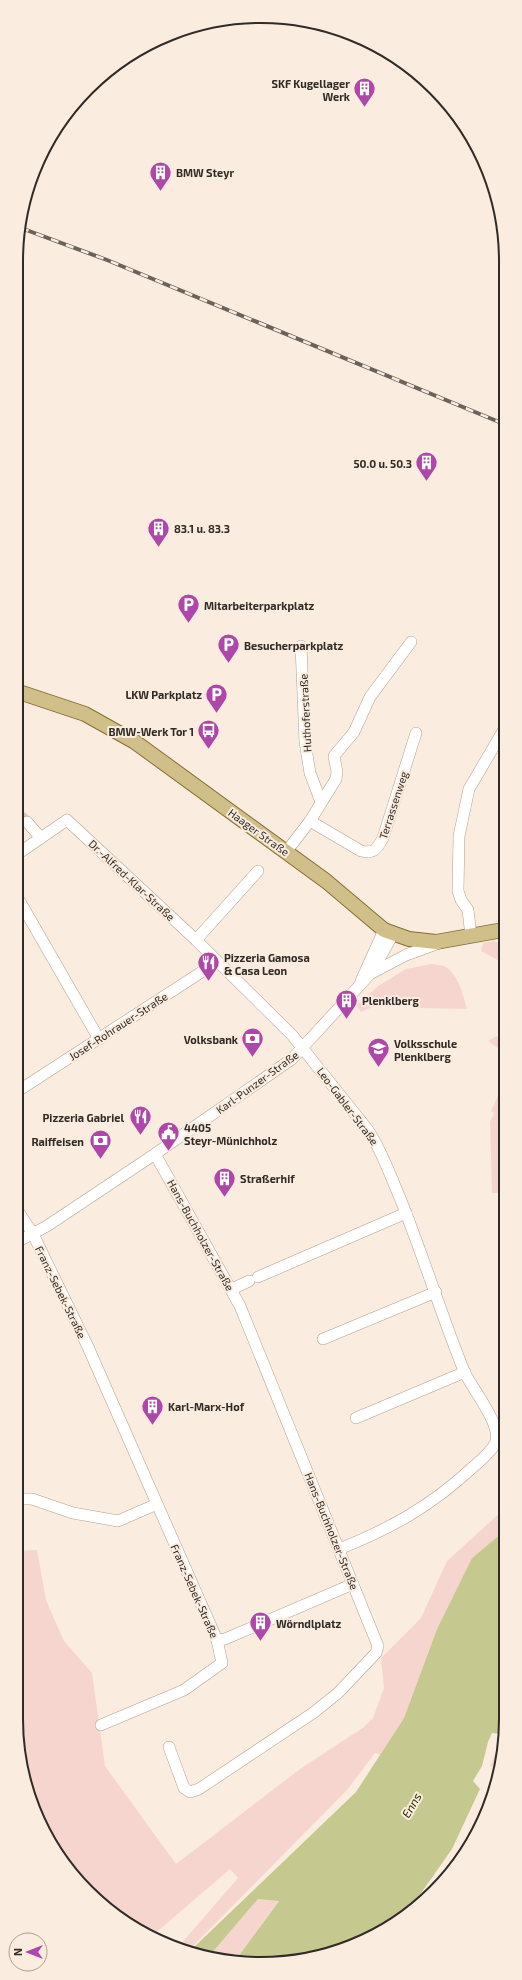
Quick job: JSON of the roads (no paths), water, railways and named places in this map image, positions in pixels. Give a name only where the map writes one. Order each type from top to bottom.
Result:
[{"type":"main road","name":"Haager Straße","points":[[23,693],[71,709],[111,728],[162,761],[326,881],[388,932],[424,942],[449,940],[499,931]]},
{"type":"street","points":[[286,852],[310,821],[336,779],[337,772],[334,756],[354,732],[370,697],[412,642]]},
{"type":"street","name":"Huthoferstraße","points":[[301,646],[305,742],[310,773],[321,802]]},
{"type":"street","name":"Terrassenweg","points":[[310,821],[361,851],[369,853],[376,850],[383,838],[416,733]]},
{"type":"street","points":[[471,936],[468,910],[461,900],[458,891],[459,836],[469,789],[499,738]]},
{"type":"street","points":[[23,819],[41,838],[23,850]]},
{"type":"street","name":"Dr.-Alfred-Klar-Straße","points":[[41,838],[67,820],[196,940],[303,1048]]},
{"type":"street","points":[[196,940],[258,871]]},
{"type":"street","points":[[23,909],[99,1039]]},
{"type":"street","name":"Karl-Punzer-Straße","points":[[23,1239],[155,1154],[282,1067],[303,1048],[370,974],[382,956],[388,932]]},
{"type":"street","name":"Karl-Punzer-Straße","points":[[361,983],[388,932]]},
{"type":"street","name":"Karl-Punzer-Straße","points":[[370,974],[406,955],[449,940]]},
{"type":"street","name":"Josef-Rohrauer-Straße","points":[[23,1088],[217,962]]},
{"type":"street","name":"Leo-Gabler-Straße","points":[[303,1048],[368,1130],[378,1146],[406,1213],[465,1372],[491,1417],[496,1433],[495,1444],[479,1462],[456,1483],[423,1507],[397,1523],[338,1549]]},
{"type":"street","name":"Hans-Buchholzer-Straße","points":[[155,1154],[232,1289],[296,1442],[378,1646],[376,1653],[338,1693],[313,1712],[199,1789],[190,1792],[184,1788],[169,1747]]},
{"type":"street","points":[[232,1289],[406,1213]]},
{"type":"street","name":"Franz-Sebek-Straße","points":[[23,1219],[33,1234],[88,1347],[217,1640],[222,1663],[184,1690],[101,1725]]},
{"type":"street","points":[[323,1339],[436,1292]]},
{"type":"street","points":[[356,1418],[465,1372]]},
{"type":"street","points":[[23,1499],[32,1499],[73,1514],[118,1520],[157,1504]]},
{"type":"street","points":[[217,1640],[225,1639],[353,1584]]},
{"type":"water","name":"Enns","points":[[499,1536],[498,1734],[492,1733],[488,1742],[482,1766],[473,1781],[480,1789],[452,1849],[417,1899],[380,1925],[352,1939],[323,1949],[292,1955],[261,1957],[239,1956],[279,1901],[258,1899],[213,1952],[194,1947],[356,1792],[404,1718],[437,1629],[472,1558]]},
{"type":"tunnel","points":[[23,818],[27,822]]},
{"type":"railway","points":[[25,230],[107,260],[499,422]]},
{"type":"place","name":"SKF Kugellager Werk","points":[[365,108]]},
{"type":"place","name":"BMW Steyr","points":[[160,192]]},
{"type":"place","name":"50.0 u. 50.3","points":[[427,482]]},
{"type":"place","name":"83.1 u. 83.3","points":[[158,548]]},
{"type":"place","name":"Mitarbeiterparkplatz","points":[[189,624]]},
{"type":"place","name":"Besucherparkplatz","points":[[228,664]]},
{"type":"place","name":"LKW Parkplatz","points":[[217,714]]},
{"type":"place","name":"BMW-Werk Tor 1","points":[[209,750]]},
{"type":"place","name":"Pizzeria Gamosa & Casa Leon","points":[[209,982]]},
{"type":"place","name":"Plenklberg","points":[[346,1020]]},
{"type":"place","name":"Volksbank","points":[[253,1058]]},
{"type":"place","name":"Volksschule Plenklberg","points":[[378,1068]]},
{"type":"place","name":"Pizzeria Gabriel","points":[[140,1136]]},
{"type":"place","name":"4405 Steyr-Münichholz","points":[[169,1152]]},
{"type":"place","name":"Raiffeisen","points":[[100,1160]]},
{"type":"place","name":"Straßerhif","points":[[224,1198]]},
{"type":"place","name":"Karl-Marx-Hof","points":[[152,1426]]},
{"type":"place","name":"Wörndlplatz","points":[[261,1642]]}]
